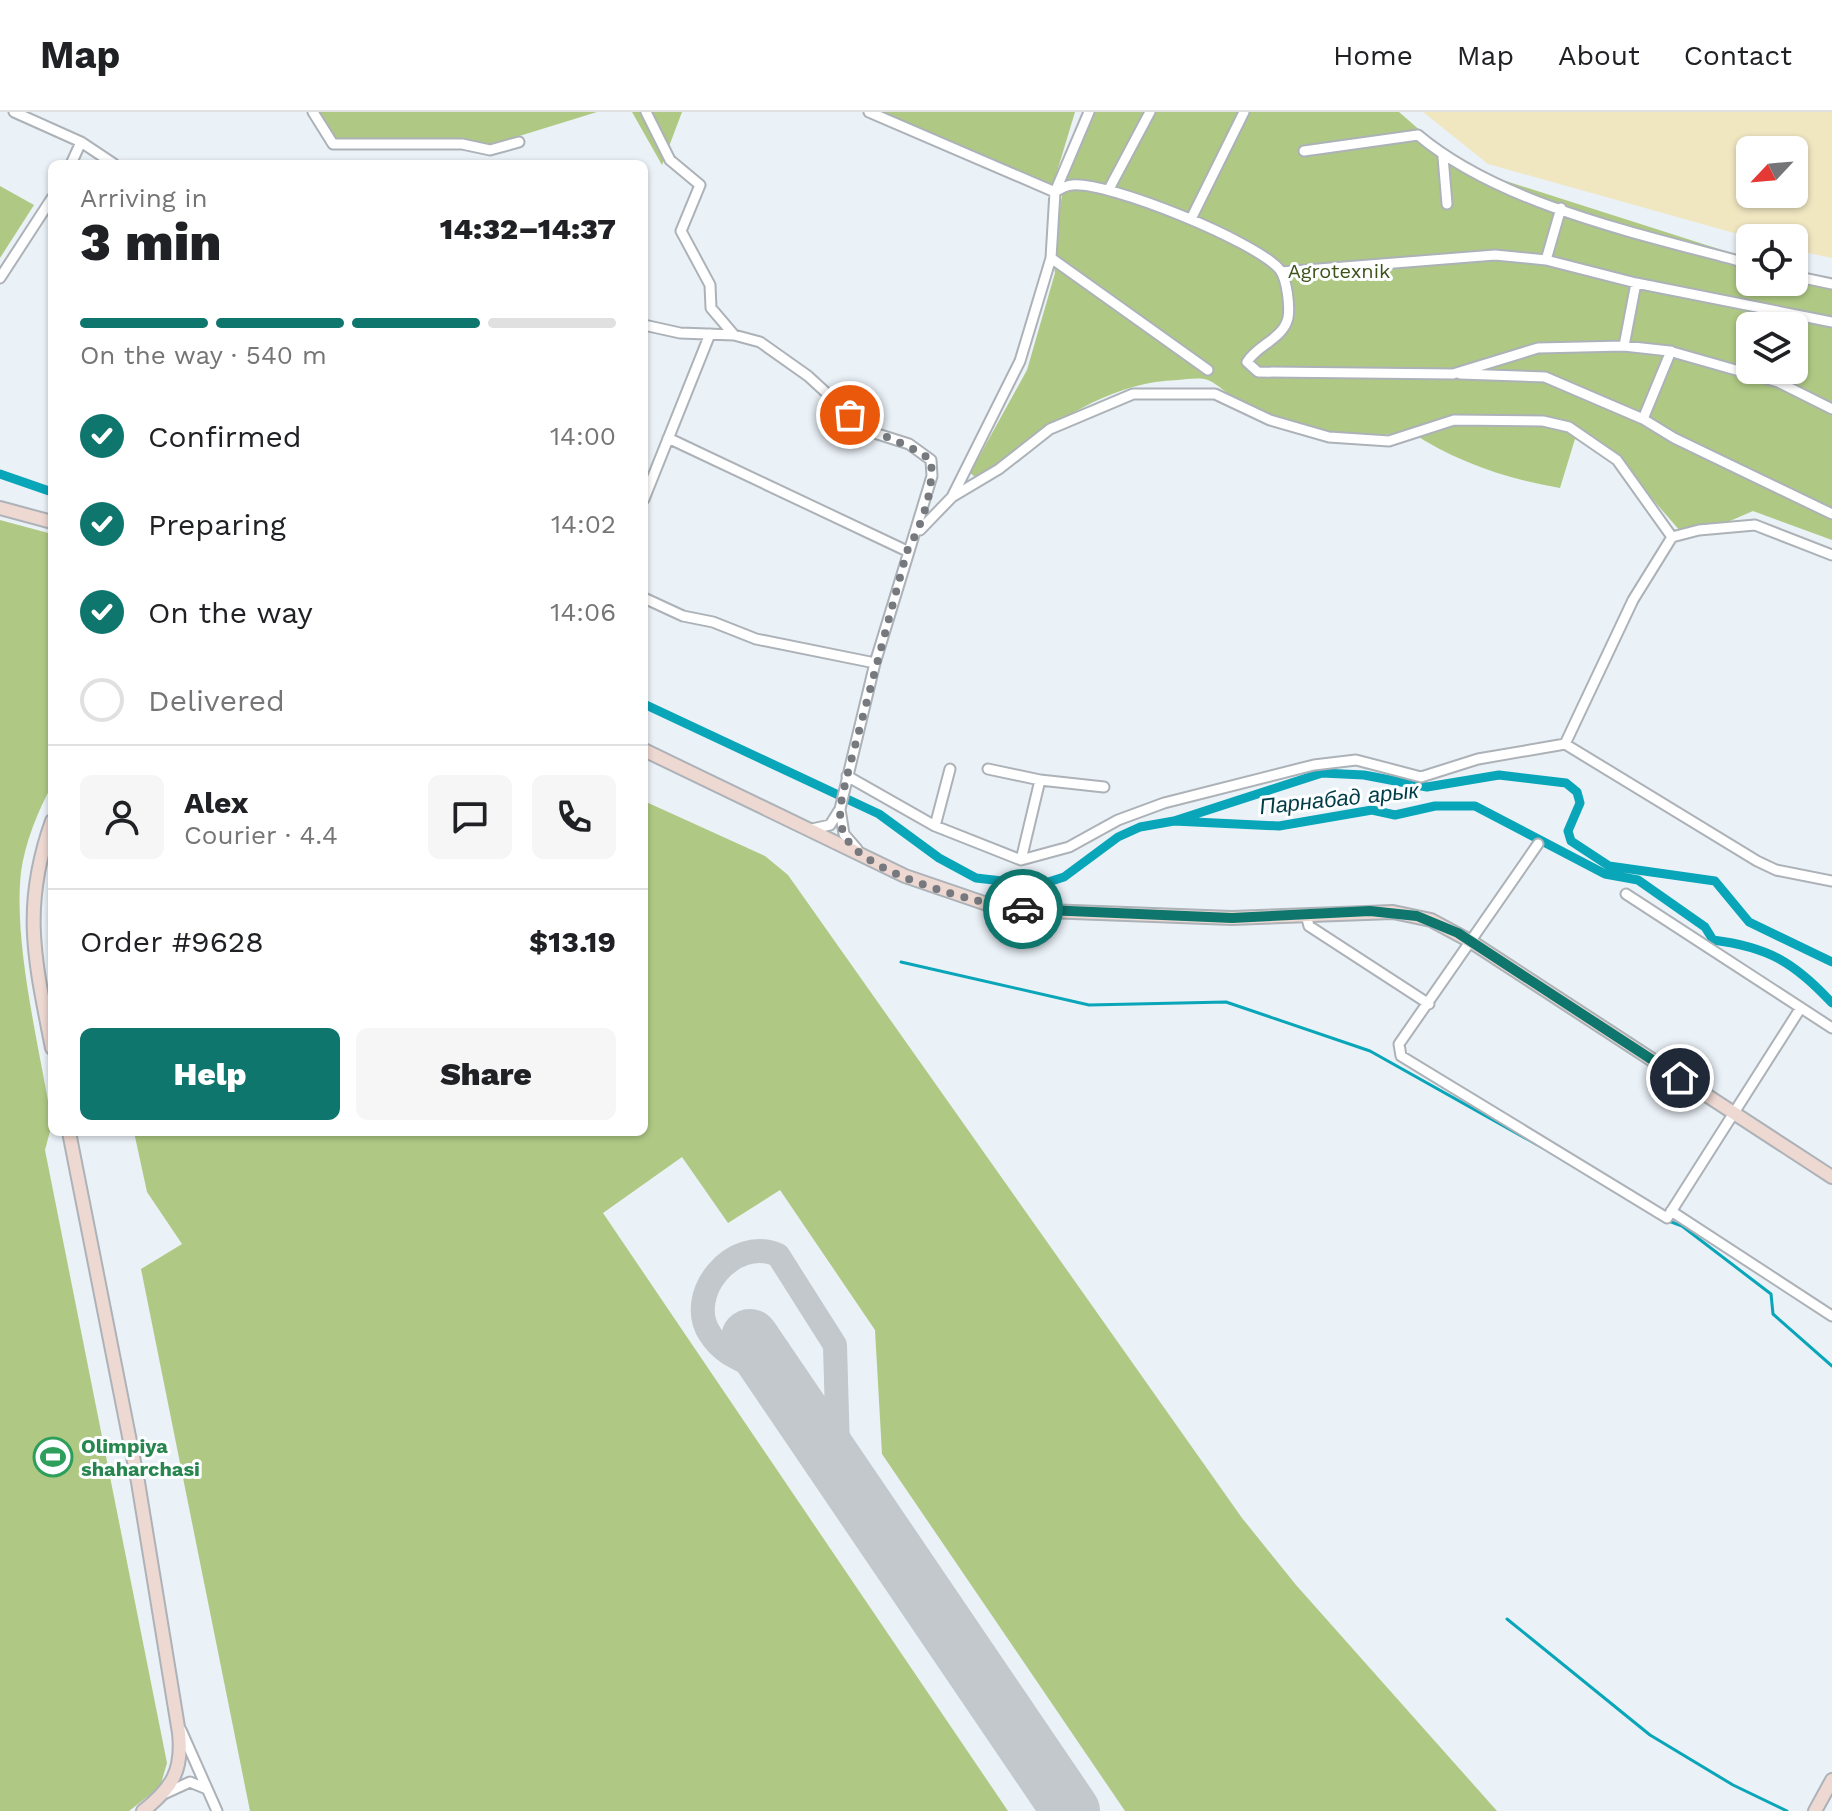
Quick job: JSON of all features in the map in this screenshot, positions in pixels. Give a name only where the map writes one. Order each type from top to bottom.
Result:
[{"type":"main road","points":[[0,508],[48,521]]},
{"type":"main road","points":[[648,752],[939,890],[1011,908],[1232,918],[1401,913],[1438,923],[1832,1177]]},
{"type":"main road","points":[[48,834],[39,862],[31,910],[34,956],[48,1028]]},
{"type":"main road","points":[[70,1136],[138,1482],[177,1721],[179,1767],[164,1794],[143,1811]]},
{"type":"main road","points":[[1815,1811],[1832,1780]]},
{"type":"street","points":[[14,112],[81,142],[108,160]]},
{"type":"street","points":[[313,112],[333,144],[462,144],[490,150],[519,142]]},
{"type":"street","points":[[646,112],[670,160],[700,185],[681,231],[710,285],[711,308],[734,335]]},
{"type":"street","points":[[869,112],[1055,192],[1072,185],[1109,189],[1191,219],[1265,258],[1281,272],[1288,316],[1284,327],[1252,353],[1247,362],[1258,372],[1545,377],[1643,419],[1674,438],[1832,514]]},
{"type":"street","points":[[952,497],[1020,361],[1051,258],[1055,192],[1089,112]]},
{"type":"street","points":[[1109,189],[1150,112]]},
{"type":"street","points":[[1191,219],[1244,112]]},
{"type":"street","points":[[1304,151],[1418,135],[1443,157],[1507,188],[1561,208],[1736,260]]},
{"type":"street","points":[[73,160],[81,142]]},
{"type":"street","points":[[1443,157],[1447,204]]},
{"type":"street","points":[[0,278],[48,204]]},
{"type":"street","points":[[1546,260],[1561,208]]},
{"type":"street","points":[[1281,272],[1495,255],[1546,260],[1636,283],[1832,322]]},
{"type":"street","points":[[1051,258],[1208,370]]},
{"type":"street","points":[[1808,279],[1832,284]]},
{"type":"street","points":[[1624,346],[1636,283]]},
{"type":"street","points":[[648,326],[680,333],[734,335],[760,342],[788,360],[868,431],[909,444],[931,460],[932,476],[918,533]]},
{"type":"street","points":[[648,489],[710,334]]},
{"type":"street","points":[[1453,374],[1538,348],[1624,346],[1671,351],[1778,382],[1832,409]]},
{"type":"street","points":[[1643,419],[1671,351]]},
{"type":"street","points":[[804,827],[818,830],[830,825],[840,809],[875,663],[907,551],[918,533],[952,497],[999,469],[1050,429],[1133,394],[1215,394],[1270,420],[1329,437],[1389,441],[1454,420],[1543,421],[1569,427],[1617,460],[1672,537]]},
{"type":"street","points":[[668,438],[907,551]]},
{"type":"street","points":[[1565,744],[1633,600],[1672,537],[1699,530],[1755,525],[1832,555]]},
{"type":"street","points":[[648,600],[683,616],[713,622],[756,639],[875,663]]},
{"type":"street","points":[[846,780],[935,826],[1021,860],[1069,847],[1118,820],[1164,803],[1314,765],[1356,760],[1421,777],[1478,759],[1565,744],[1757,861],[1776,870],[1832,881]]},
{"type":"street","points":[[935,826],[950,769]]},
{"type":"street","points":[[988,769],[1040,780],[1104,787]]},
{"type":"street","points":[[1021,860],[1040,780]]},
{"type":"street","points":[[840,809],[847,840],[869,859]]},
{"type":"street","points":[[1538,844],[1399,1044],[1401,1056],[1667,1218],[1800,1009]]},
{"type":"street","points":[[1626,894],[1832,1028]]},
{"type":"street","points":[[1306,915],[1309,926],[1429,1004]]},
{"type":"street","points":[[1671,1211],[1832,1316]]},
{"type":"street","points":[[177,1721],[217,1811]]},
{"type":"street","points":[[164,1794],[178,1785],[193,1782],[212,1794]]},
{"type":"green space","points":[[318,112],[597,112],[477,149],[335,141]]},
{"type":"green space","points":[[632,112],[682,112],[662,165]]},
{"type":"green space","points":[[879,112],[1075,112],[1053,185]]},
{"type":"green space","name":"Agrotexnik","points":[[1095,112],[1399,112],[1462,167],[1736,255],[1736,296],[1808,296],[1808,276],[1832,283],[1832,540],[1753,511],[1723,524],[1681,532],[1608,448],[1575,439],[1560,488],[1482,468],[1411,432],[1366,435],[1301,425],[1239,401],[1212,382],[1201,379],[1150,383],[1097,401],[1047,429],[978,479],[970,473],[1027,370],[1055,273],[1052,255],[1065,178]]},
{"type":"green space","points":[[0,186],[34,205],[0,258]]},
{"type":"green space","name":"Olimpiya shaharchasi","points":[[0,520],[48,533],[48,793],[33,827],[21,872],[24,964],[48,1102],[49,1136],[45,1150],[167,1763],[160,1787],[129,1811],[0,1811]]},
{"type":"green space","points":[[648,803],[765,856],[788,875],[1242,1518],[1296,1585],[1497,1811],[1125,1811],[882,1454],[875,1330],[780,1190],[728,1223],[682,1157],[603,1213],[1008,1811],[250,1811],[141,1269],[182,1244],[147,1192],[135,1136],[648,1136]]},
{"type":"sand","points":[[1423,112],[1832,112],[1832,258],[1808,253],[1808,224],[1736,224],[1736,234],[1488,164]]},
{"type":"waterway","name":"Парнабад арык","points":[[0,474],[48,491]]},
{"type":"waterway","name":"Парнабад арык","points":[[648,706],[879,814],[939,858],[976,878],[1039,885],[1064,877],[1118,837],[1140,827],[1174,821],[1322,773],[1364,775],[1427,787],[1499,775],[1566,783],[1577,792],[1580,803],[1568,831],[1571,841],[1609,866],[1715,881],[1749,922],[1832,962]]},
{"type":"waterway","name":"Парнабад арык","points":[[1174,821],[1279,826],[1372,810],[1395,815],[1435,806],[1475,806],[1605,874],[1638,880],[1705,927],[1713,940],[1749,947],[1779,959],[1805,977],[1832,1003]]},
{"type":"waterway","points":[[901,962],[1089,1005],[1226,1002],[1370,1051],[1543,1148]]},
{"type":"waterway","points":[[1590,1176],[1659,1218]]},
{"type":"waterway","points":[[1666,1220],[1682,1226],[1771,1294],[1773,1314],[1832,1366]]},
{"type":"waterway","points":[[1507,1619],[1650,1735],[1733,1785],[1787,1811]]},
{"type":"taxiway","points":[[779,1381],[724,1350],[710,1334],[704,1319],[703,1302],[717,1272],[745,1253],[761,1251],[778,1255],[835,1345],[838,1451],[845,1479]]},
{"type":"runway","points":[[750,1338],[1071,1811]]},
{"type":"way so far","points":[[850,415],[868,431],[909,444],[931,460],[932,476],[918,533],[907,551],[875,663],[847,776],[840,809],[844,834],[869,859],[923,884],[975,901],[1023,909]]},
{"type":"place","name":"Olimpiya shaharchasi","points":[[53,1457]]},
{"type":"route","points":[[1023,909],[1232,918],[1370,911],[1417,916],[1458,933],[1680,1078]]}]
